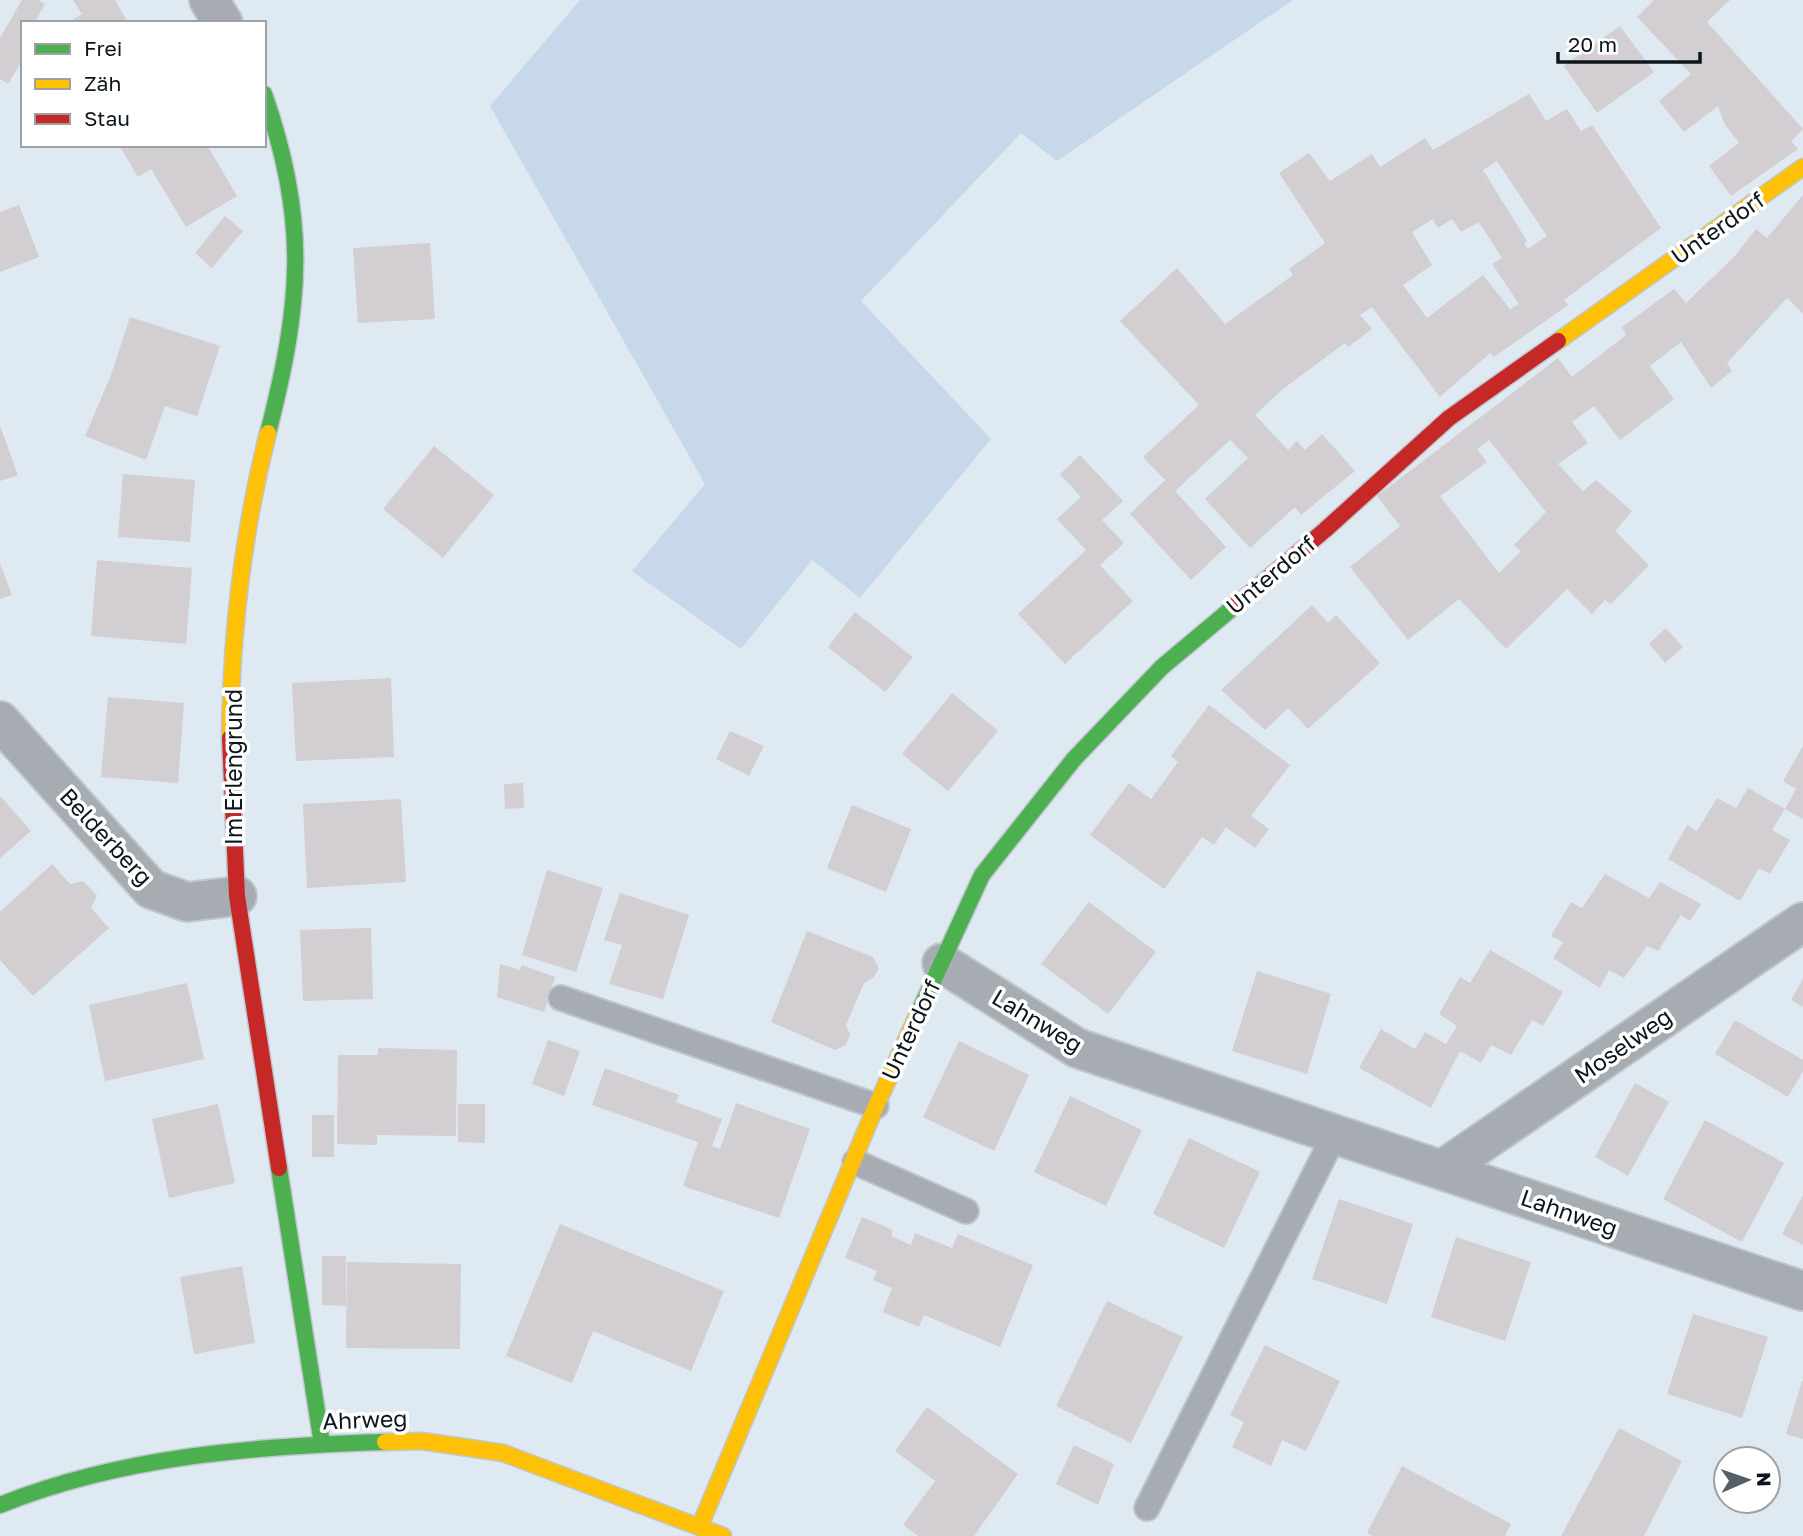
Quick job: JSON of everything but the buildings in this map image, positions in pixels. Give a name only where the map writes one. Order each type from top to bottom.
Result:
[{"type":"street","points":[[209,0],[222,21]]},
{"type":"street","name":"Im Erlengrund","points":[[266,99],[285,150],[296,213],[297,266],[294,313],[248,528],[231,705],[231,813],[237,896],[322,1444]]},
{"type":"street","name":"Unterdorf","points":[[700,1526],[855,1162],[876,1106],[982,875],[1074,759],[1163,667],[1325,530],[1449,418],[1803,167]]},
{"type":"street","name":"Belderberg","points":[[0,721],[151,889],[187,902],[237,896]]},
{"type":"street","name":"Moselweg","points":[[1442,1170],[1803,922]]},
{"type":"street","name":"Lahnweg","points":[[942,963],[1077,1048],[1803,1291]]},
{"type":"street","name":"Ahrweg","points":[[0,1505],[40,1489],[111,1469],[170,1458],[322,1444],[422,1441],[503,1453],[723,1536]]},
{"type":"lane","name":"Unterdorf","points":[[561,998],[876,1106]]},
{"type":"lane","points":[[1147,1508],[1335,1134]]},
{"type":"lane","points":[[855,1162],[966,1211]]},
{"type":"shaded area","points":[[580,0],[1293,0],[1057,161],[1021,133],[861,301],[991,439],[860,598],[812,560],[741,649],[632,571],[705,484],[490,106]]},
{"type":"traffic: fast","points":[[266,101],[288,183],[294,223],[295,263],[288,344],[268,433]]},
{"type":"traffic: fast","points":[[918,1014],[982,875],[1074,759],[1162,667],[1236,605]]},
{"type":"traffic: fast","points":[[279,1168],[322,1444]]},
{"type":"traffic: fast","points":[[0,1505],[46,1488],[141,1465],[238,1451],[385,1442]]},
{"type":"traffic: slow","points":[[1558,341],[1803,167]]},
{"type":"traffic: slow","points":[[230,738],[240,584],[259,470],[268,433]]},
{"type":"traffic: slow","points":[[700,1526],[876,1106],[918,1014]]},
{"type":"traffic: slow","points":[[385,1442],[422,1441],[503,1453],[723,1536]]},
{"type":"traffic: jam","points":[[1236,605],[1325,530],[1449,418],[1558,341]]},
{"type":"traffic: jam","points":[[230,738],[237,896],[279,1168]]}]
